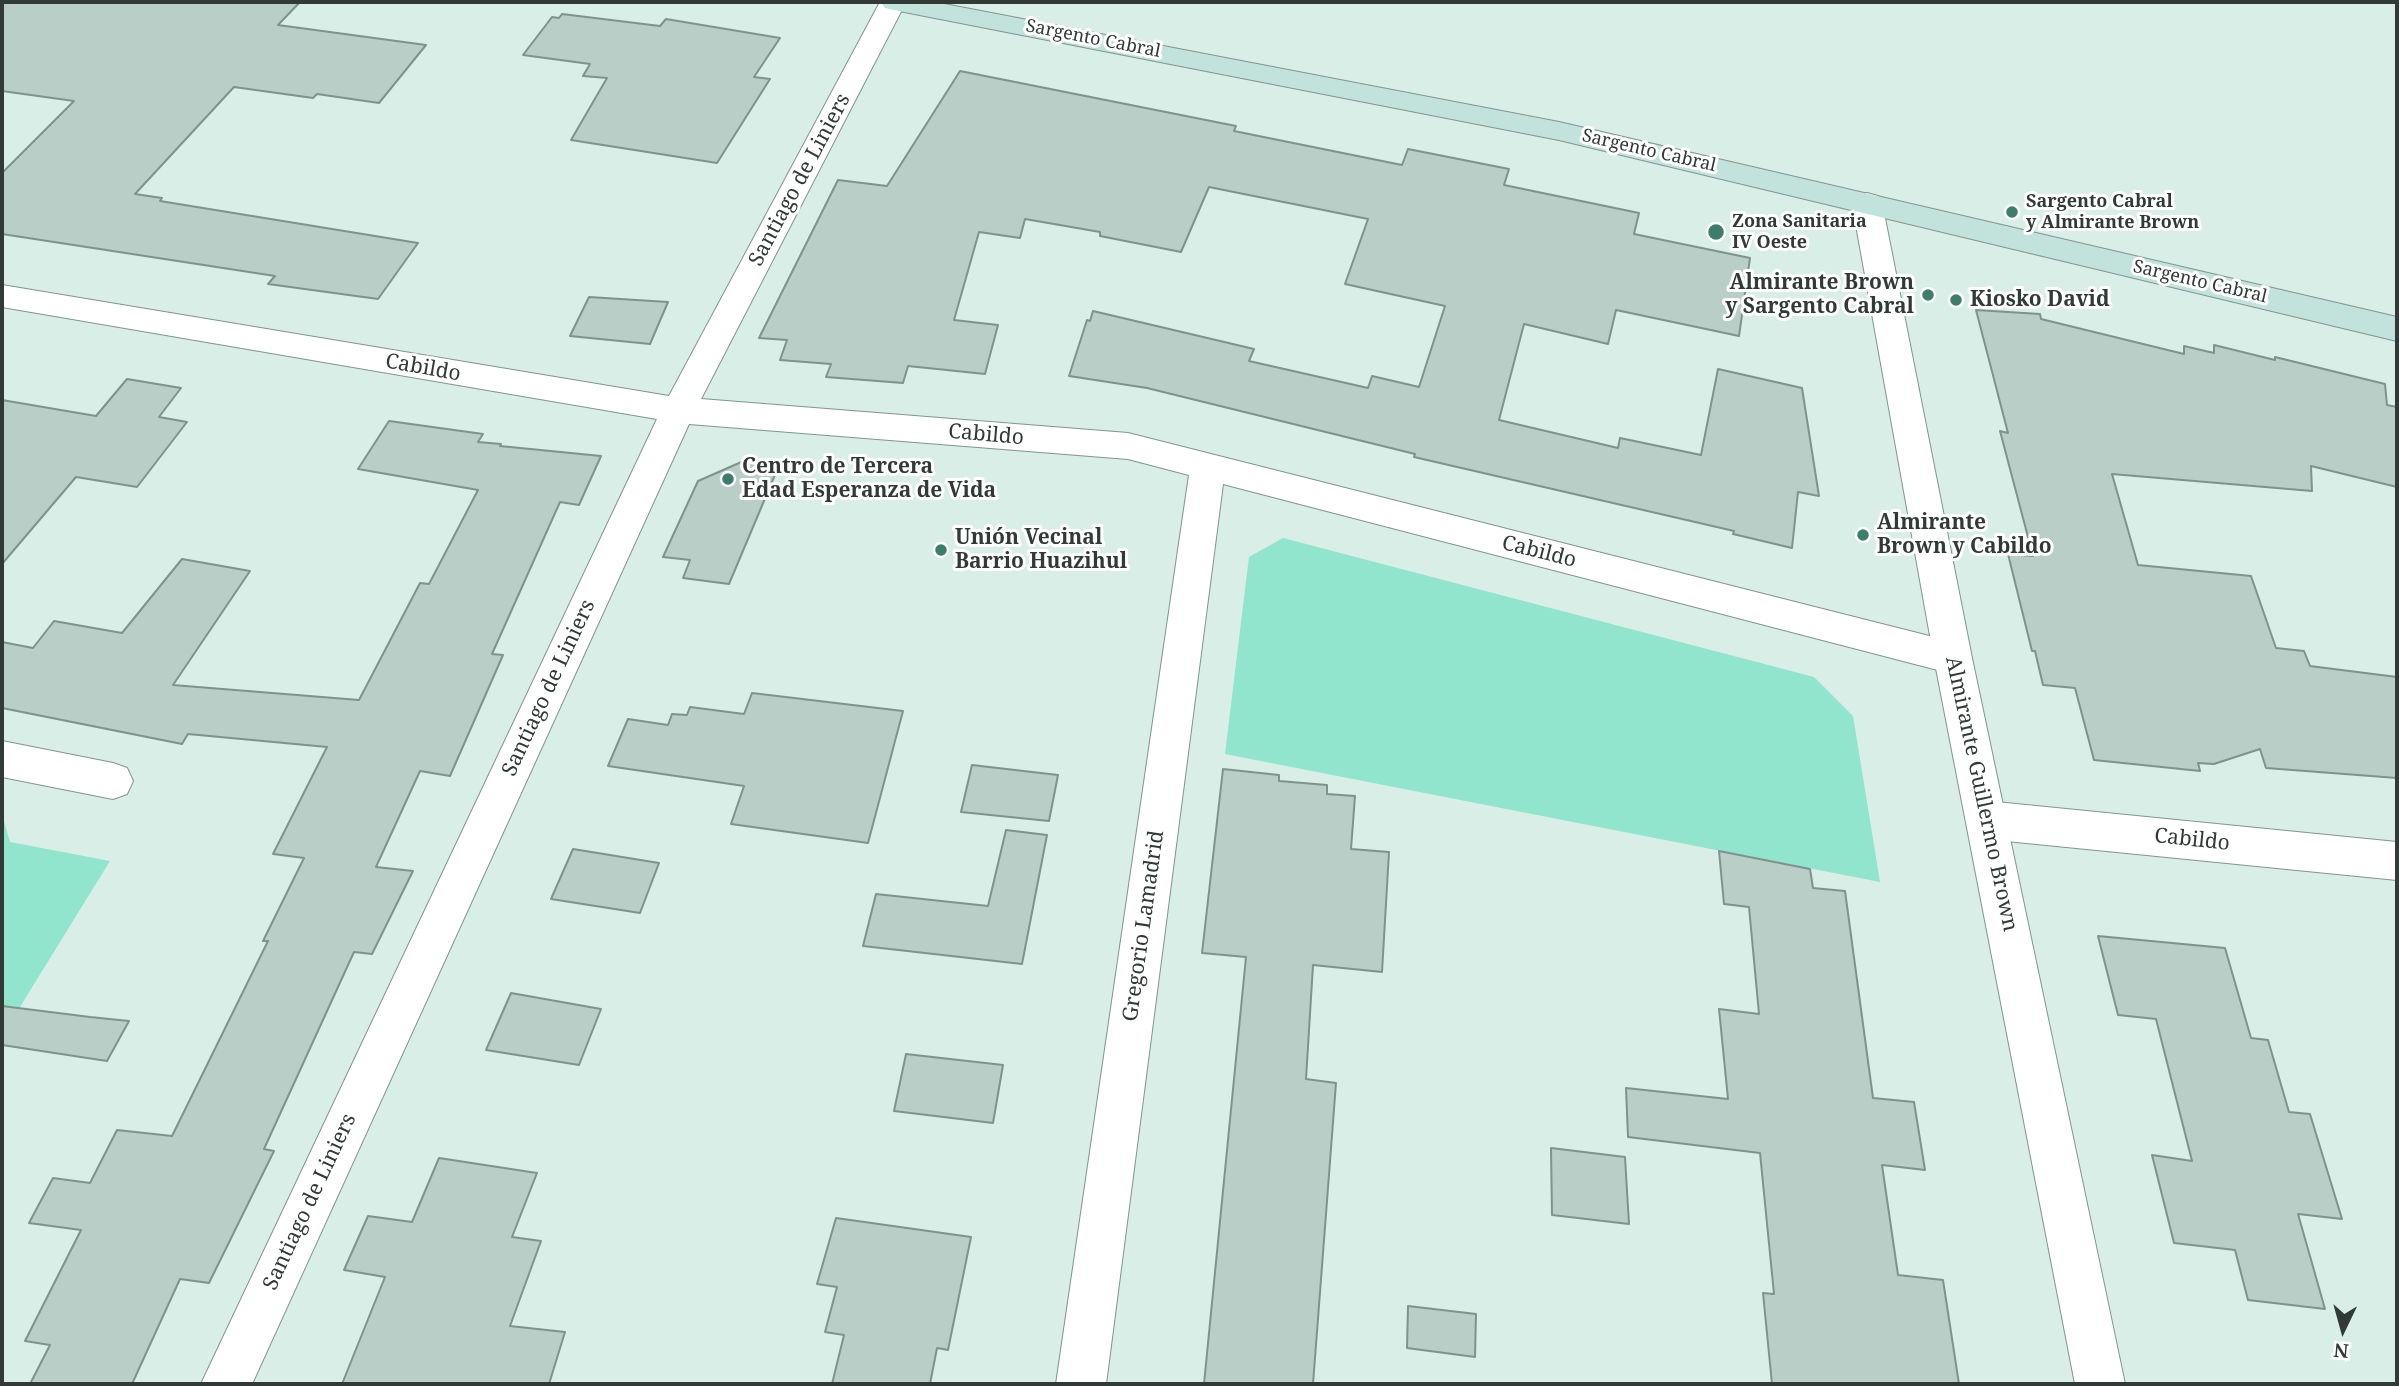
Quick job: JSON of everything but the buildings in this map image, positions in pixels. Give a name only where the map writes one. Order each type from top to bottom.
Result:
[{"type":"main road","name":"Sargento Cabral","points":[[893,2],[1498,117],[1685,158],[1867,204],[2397,329]]},
{"type":"street","name":"Santiago de Liniers","points":[[226,1384],[678,410],[893,2]]},
{"type":"street","name":"Almirante Guillermo Brown","points":[[1867,204],[1953,658],[2100,1384]]},
{"type":"street","name":"Cabildo","points":[[2,296],[678,410],[1129,446],[1953,658]]},
{"type":"street","name":"Gregorio Lamadrid","points":[[1081,1384],[1208,467]]},
{"type":"street","points":[[2,759],[113,781]]},
{"type":"street","name":"Cabildo","points":[[1986,820],[2397,861]]},
{"type":"green space","points":[[1283,538],[1814,677],[1853,716],[1880,882],[1225,754],[1249,557]]},
{"type":"green space","points":[[2,814],[10,842],[110,861],[2,1036]]},
{"type":"place","name":"Sargento Cabral y Almirante Brown","points":[[2012,212]]},
{"type":"place","name":"Zona Sanitaria IV Oeste","points":[[1716,232]]},
{"type":"place","name":"Almirante Brown y Sargento Cabral","points":[[1928,295]]},
{"type":"place","name":"Kiosko David","points":[[1956,300]]},
{"type":"place","name":"Centro de Tercera Edad Esperanza de Vida","points":[[728,479]]},
{"type":"place","name":"Almirante Brown y Cabildo","points":[[1863,535]]},
{"type":"place","name":"Unión Vecinal Barrio Huazihul","points":[[941,550]]}]
